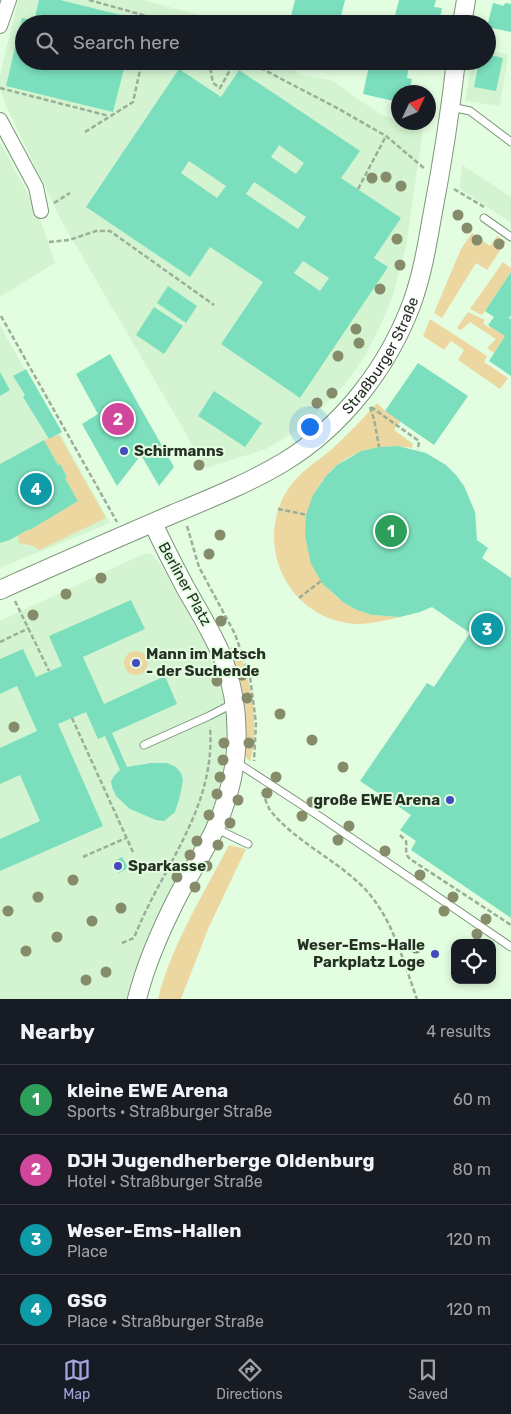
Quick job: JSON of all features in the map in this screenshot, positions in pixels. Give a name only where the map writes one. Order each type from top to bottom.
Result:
[{"type":"street","points":[[0,26],[9,0]]},
{"type":"street","points":[[464,15],[466,0]]},
{"type":"street","name":"Straßburger Straße","points":[[0,590],[260,475],[285,461],[325,431],[358,398],[382,364],[397,338],[412,302],[424,263],[451,107],[455,70]]},
{"type":"street","points":[[0,120],[36,187],[41,211]]},
{"type":"street","name":"Berliner Platz","points":[[137,999],[155,945],[165,922],[215,828],[231,784],[236,762],[237,721],[228,675],[216,643],[165,551],[153,523]]},
{"type":"lane","points":[[451,107],[470,111],[511,142]]},
{"type":"lane","points":[[484,218],[511,237]]},
{"type":"lane","points":[[144,745],[234,703]]},
{"type":"lane","points":[[236,762],[511,947]]},
{"type":"lane","points":[[215,828],[248,844]]},
{"type":"path","points":[[89,0],[143,15]]},
{"type":"path","points":[[84,132],[133,102],[140,70]]},
{"type":"path","points":[[210,70],[211,85],[220,88],[230,70]]},
{"type":"path","points":[[264,70],[386,136],[439,180],[488,210]]},
{"type":"path","points":[[0,88],[109,116]]},
{"type":"path","points":[[358,189],[386,136]]},
{"type":"path","points":[[41,211],[70,193]]},
{"type":"path","points":[[49,242],[68,240],[96,231],[110,231],[214,305]]},
{"type":"path","points":[[1,316],[118,523]]},
{"type":"path","points":[[379,447],[374,419],[369,406],[420,441],[418,450]]},
{"type":"path","points":[[278,509],[307,515]]},
{"type":"path","points":[[299,598],[321,581]]},
{"type":"path","points":[[15,600],[49,671]]},
{"type":"path","points":[[0,642],[29,628]]},
{"type":"path","points":[[122,943],[134,938],[148,906],[198,809],[204,792],[209,766],[211,737],[209,716]]},
{"type":"path","points":[[72,718],[132,852]]},
{"type":"path","points":[[252,772],[269,808],[284,825],[356,880],[382,910],[418,999]]},
{"type":"path","points":[[400,835],[406,841],[405,851],[410,858],[511,925]]},
{"type":"path","points":[[83,857],[126,838]]},
{"type":"shaded area","points":[[18,0],[143,0],[199,15],[15,15],[15,70],[295,70],[300,75],[331,80],[380,114],[391,118],[391,130],[423,130],[406,246],[393,295],[380,327],[365,356],[346,383],[303,426],[285,438],[266,449],[206,468],[61,220],[6,106],[0,89],[0,75]]},
{"type":"shaded area","points":[[496,52],[508,54],[500,106],[465,101],[470,70],[496,70]]},
{"type":"shaded area","points":[[0,142],[37,210],[55,263],[0,297]]},
{"type":"shaded area","points":[[462,165],[511,197],[511,223],[460,189]]},
{"type":"shaded area","points":[[472,233],[490,246],[497,236],[506,242],[487,270],[476,263],[442,318],[434,313],[461,249]]},
{"type":"shaded area","points":[[503,262],[511,268],[511,272],[485,311],[482,315],[470,309]]},
{"type":"shaded area","points":[[468,312],[485,320],[483,323],[489,328],[490,326],[505,336],[494,353],[487,348],[496,339],[470,322],[461,330],[457,328]]},
{"type":"shaded area","points":[[430,319],[487,356],[484,362],[508,378],[500,389],[458,360],[464,350],[451,341],[444,350],[423,336]]},
{"type":"shaded area","points":[[0,325],[110,523],[0,568]]},
{"type":"shaded area","points":[[377,403],[401,422],[394,430],[413,444],[412,448],[382,447],[355,454],[332,470],[322,481],[314,495],[321,581],[344,603],[357,610],[372,615],[400,617],[354,624],[326,617],[308,606],[293,592],[283,575],[276,555],[274,535],[277,514],[289,487],[306,469],[332,449]]},
{"type":"shaded area","points":[[59,435],[106,518],[39,550],[34,546],[19,543],[18,535],[30,530],[78,501],[65,478],[67,476],[60,464],[58,465],[44,440]]},
{"type":"shaded area","points":[[151,553],[160,564],[206,645],[217,669],[224,694],[228,722],[226,755],[219,793],[212,814],[129,999],[0,999],[0,621],[141,555]]},
{"type":"shaded area","points":[[236,646],[242,659],[253,703],[254,733],[250,762],[244,755],[245,714],[241,687],[230,648]]},
{"type":"shaded area","points":[[136,651],[144,655],[148,663],[144,671],[136,675],[128,671],[124,663],[128,655]]},
{"type":"shaded area","points":[[229,845],[246,849],[208,929],[181,999],[158,999],[171,959],[180,939]]},
{"type":"building","points":[[39,0],[60,0],[121,15],[35,15]]},
{"type":"building","points":[[295,0],[345,0],[341,15],[291,15]]},
{"type":"building","points":[[399,0],[436,0],[434,7],[442,8],[441,15],[395,15]]},
{"type":"building","points":[[493,3],[504,6],[505,3],[511,4],[511,32],[496,29],[496,15],[490,15]]},
{"type":"building","points":[[15,48],[15,70],[124,70],[113,112],[6,86]]},
{"type":"building","points":[[496,56],[503,58],[496,91],[474,87],[477,70],[496,70]]},
{"type":"building","points":[[178,70],[221,97],[239,70],[360,151],[341,178],[401,218],[374,258],[388,267],[300,398],[221,344],[263,282],[210,247],[190,277],[86,207]],"holes":[[[279,145],[304,163],[296,174],[271,157]],[[189,161],[226,186],[217,198],[181,173]],[[254,182],[306,217],[298,229],[246,194]],[[303,261],[329,278],[320,291],[294,273]]]},
{"type":"building","points":[[368,70],[408,70],[407,78],[412,79],[411,85],[391,85],[391,100],[363,94]]},
{"type":"building","points":[[511,272],[511,315],[509,318],[511,319],[511,376],[489,361],[505,336],[488,325],[494,317],[485,311]]},
{"type":"building","points":[[168,286],[197,306],[186,323],[157,303]]},
{"type":"building","points":[[154,307],[183,326],[164,354],[136,335]]},
{"type":"building","points":[[110,354],[174,467],[159,486],[141,455],[117,486],[82,424],[98,414],[76,374]]},
{"type":"building","points":[[418,363],[468,396],[434,445],[385,411]]},
{"type":"building","points":[[26,369],[62,432],[49,439],[23,397],[25,395],[13,376]]},
{"type":"building","points":[[0,372],[10,390],[0,396]]},
{"type":"building","points":[[214,391],[262,423],[245,447],[198,416]]},
{"type":"building","points":[[44,440],[58,465],[60,464],[67,477],[65,478],[78,501],[30,530],[0,543],[0,464]]},
{"type":"building","points":[[398,446],[426,453],[446,465],[456,475],[464,486],[475,512],[477,540],[488,548],[482,558],[511,578],[511,918],[411,850],[416,841],[400,830],[411,815],[360,781],[427,683],[434,687],[470,633],[432,607],[400,617],[372,615],[357,610],[344,603],[324,586],[311,564],[305,536],[306,515],[313,495],[326,476],[337,465],[361,451],[379,447]]},
{"type":"building","points":[[131,600],[145,629],[83,657],[104,704],[165,676],[177,704],[112,733],[127,767],[151,763],[167,763],[176,767],[181,773],[183,780],[175,812],[164,821],[156,820],[130,809],[116,796],[111,781],[120,770],[105,736],[98,739],[86,712],[58,724],[103,826],[0,871],[0,839],[40,821],[20,775],[0,784],[0,748],[37,731],[17,686],[0,694],[0,659],[23,649],[36,677],[62,666],[49,636]]},
{"type":"building","points":[[122,857],[128,868],[119,873],[113,862]]},
{"type":"place","name":"DJH Jugendherberge Oldenburg","points":[[118,419]]},
{"type":"place","name":"Schirmanns","points":[[124,451]]},
{"type":"place","name":"GSG","points":[[36,489]]},
{"type":"place","name":"kleine EWE Arena","points":[[391,531]]},
{"type":"place","name":"Weser-Ems-Hallen","points":[[487,629]]},
{"type":"place","name":"Mann im Matsch - der Suchende","points":[[136,663]]},
{"type":"place","name":"große EWE Arena","points":[[450,800]]},
{"type":"place","name":"Sparkasse","points":[[118,866]]},
{"type":"place","name":"Weser-Ems-Halle Parkplatz Loge","points":[[435,954]]}]
